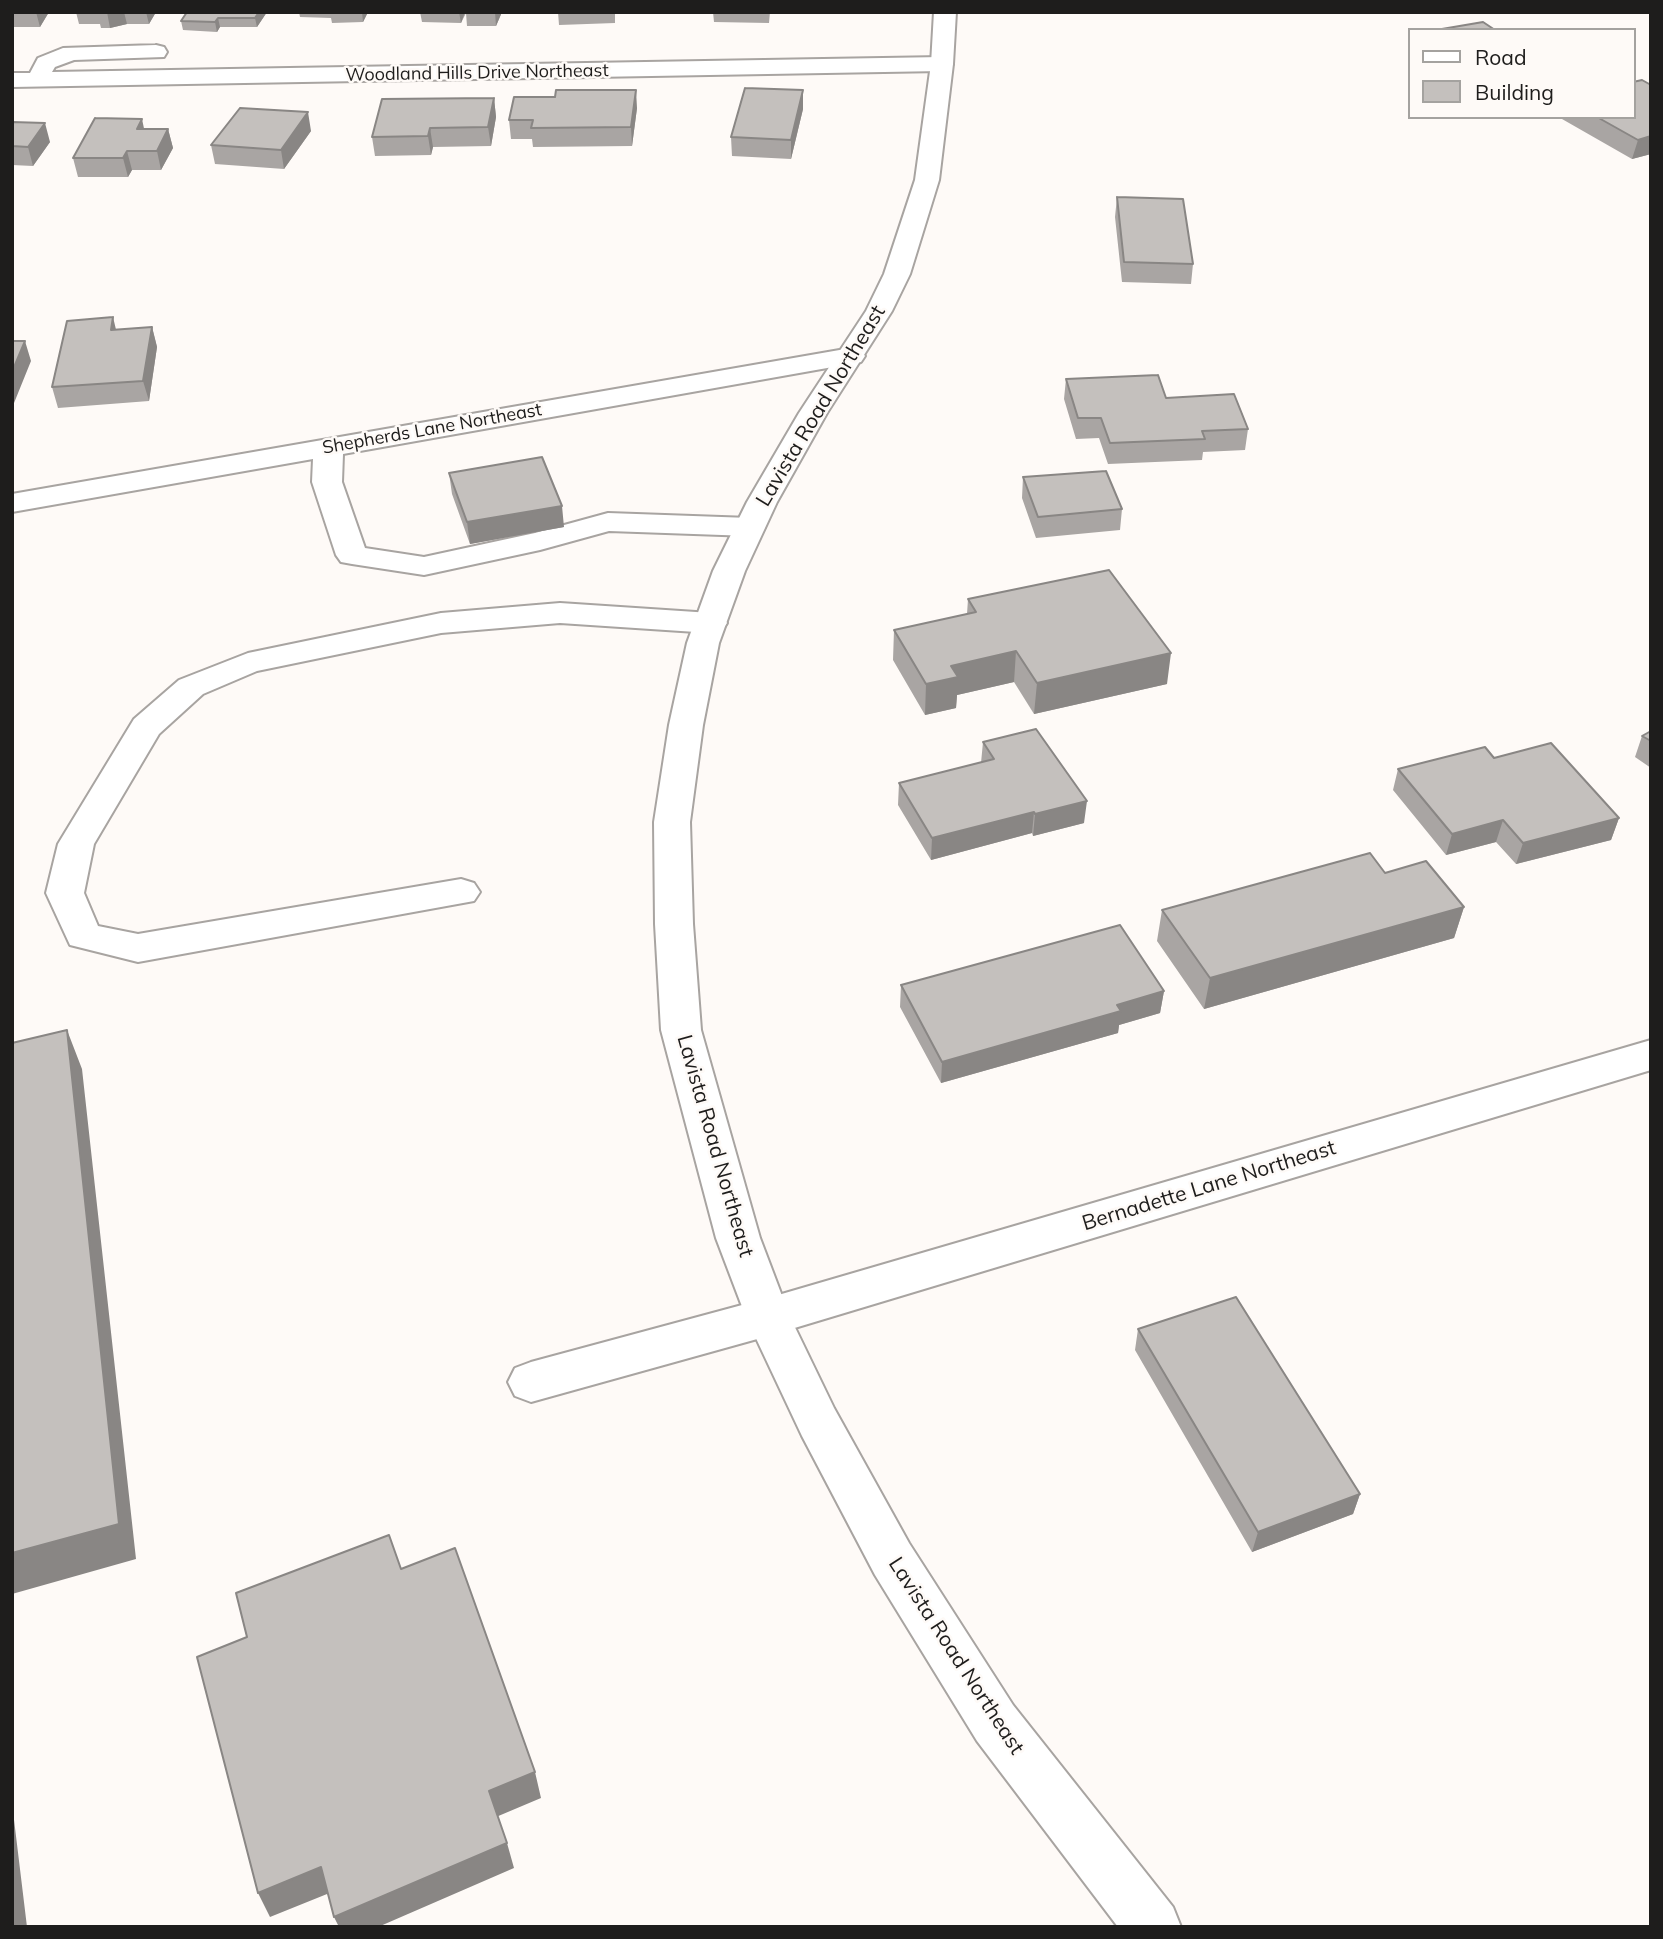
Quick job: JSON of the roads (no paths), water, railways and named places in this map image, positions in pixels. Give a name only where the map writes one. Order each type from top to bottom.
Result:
[{"type":"street","name":"Lavista Road Northeast","points":[[945,12],[942,64],[927,180],[914,228],[879,312],[813,414],[750,527],[729,571],[704,643],[686,724],[672,822],[674,923],[681,1030],[738,1238],[768,1317],[818,1422],[892,1559],[995,1723],[1153,1927]]},
{"type":"street","name":"Woodland Hills Drive Northeast","points":[[12,80],[942,64]]},
{"type":"street","name":"Shepherds Lane Northeast","points":[[12,503],[851,356]]},
{"type":"street","points":[[328,447],[327,482],[352,555],[424,566],[540,541],[608,522],[750,527]]},
{"type":"street","points":[[461,892],[138,948],[83,936],[65,893],[76,844],[146,726],[191,687],[248,663],[441,624],[559,612],[711,623]]},
{"type":"street","name":"Bernadette Lane Northeast","points":[[531,1382],[768,1317],[1651,1055]]}]
